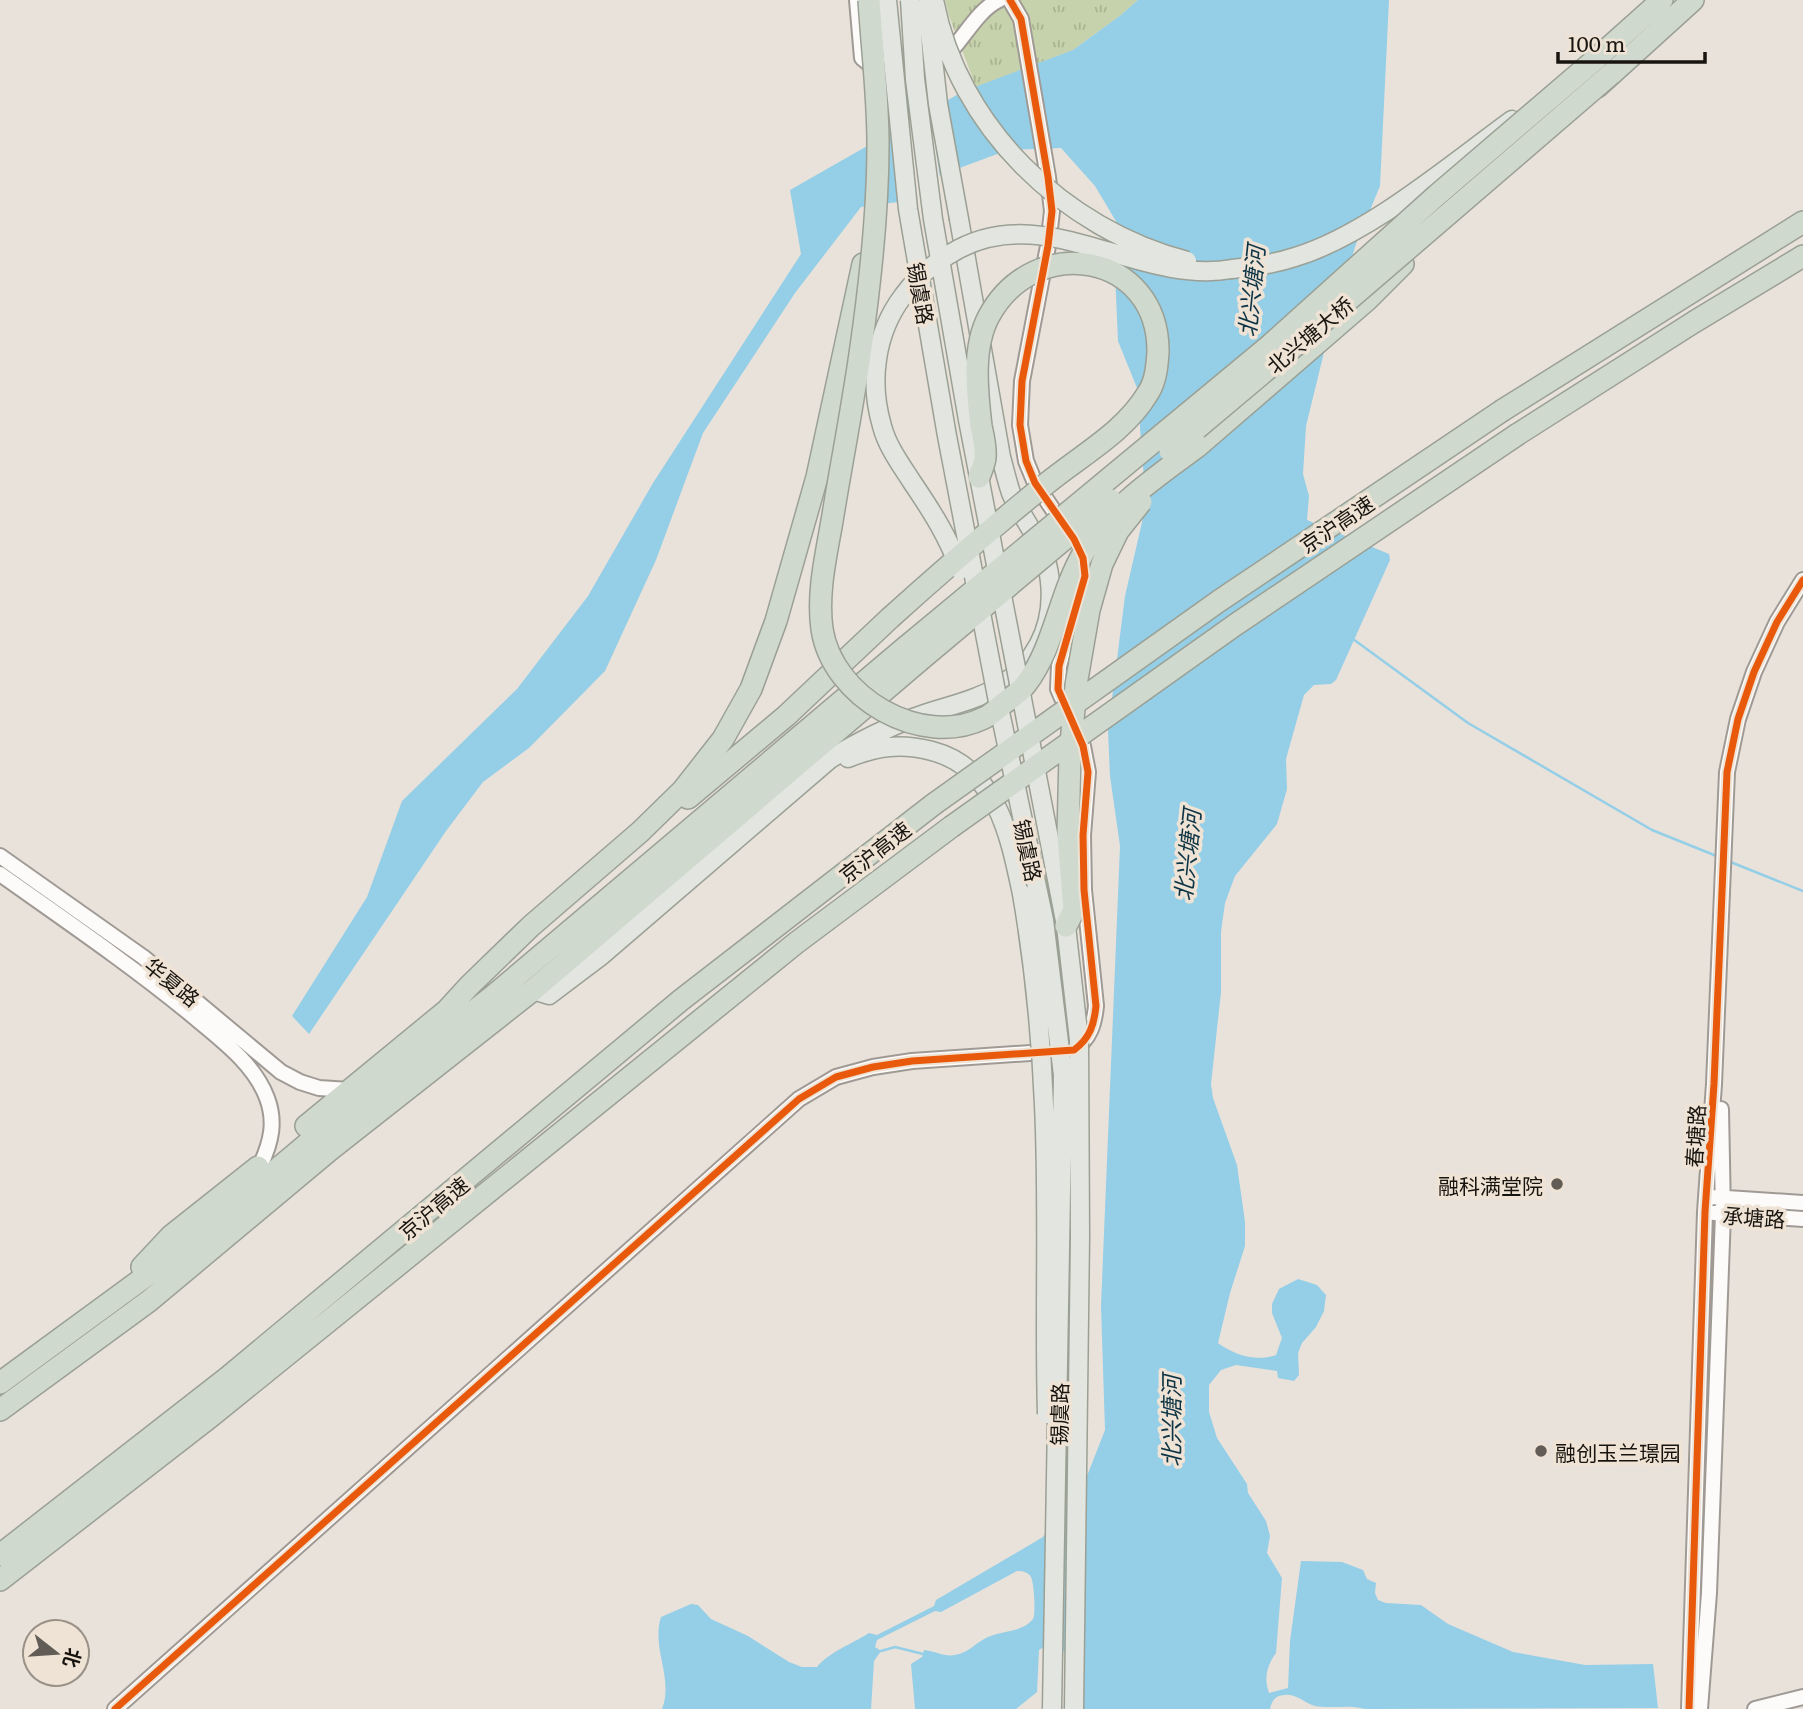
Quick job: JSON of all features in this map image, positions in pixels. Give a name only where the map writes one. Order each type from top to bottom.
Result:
[{"type":"highway","points":[[869,0],[878,143],[875,235],[866,316],[820,592],[822,631],[833,661],[850,685],[878,709],[905,721],[936,727],[964,726],[986,718],[1024,687],[1041,662],[1070,580],[1083,554],[1107,519],[1198,446],[1367,300],[1604,66]]},
{"type":"highway","name":"北兴塘大桥","points":[[1604,66],[1662,0]]},
{"type":"highway","name":"北兴塘大桥","points":[[913,653],[1286,354],[1604,66],[1693,0]]},
{"type":"highway","points":[[448,1009],[531,926],[684,790],[723,739],[751,689],[776,621],[817,477],[859,287],[870,222],[875,211]]},
{"type":"highway","name":"京沪高速","points":[[0,1556],[228,1378],[681,1000],[934,804],[1219,601],[1503,410],[1803,222]]},
{"type":"highway","name":"京沪高速","points":[[0,1580],[209,1417],[796,943],[951,827],[1235,625],[1518,434],[1803,256]]},
{"type":"highway","points":[[592,873],[643,837],[786,716],[890,618],[1049,481],[1123,426],[1150,390],[1157,368],[1158,342],[1153,319],[1141,297],[1121,277],[1098,267],[1074,262],[1049,265],[1026,275],[1005,293],[988,318],[978,356],[977,393],[985,458],[979,477]]},
{"type":"highway","points":[[1066,926],[1074,910],[1068,835],[1070,756],[1076,685],[1092,598],[1102,564],[1118,531],[1143,500],[1198,446]]},
{"type":"highway","points":[[0,1383],[176,1254],[319,1134],[494,996],[601,904],[913,653]]},
{"type":"highway","points":[[0,1410],[149,1301],[331,1149],[533,990],[913,653]]},
{"type":"highway","points":[[104,1306],[171,1236],[448,1009],[583,904],[601,904]]},
{"type":"main road","name":"锡虞路","points":[[887,0],[908,209],[985,635],[1044,920],[1063,1076],[1052,1709]]},
{"type":"main road","name":"锡虞路","points":[[910,0],[915,79],[933,219],[979,477],[1066,926],[1079,1040],[1074,1709]]},
{"type":"main road","points":[[533,990],[549,995],[602,955],[830,759],[869,736],[918,716],[978,697],[1007,683],[1027,665],[1041,644],[1049,617],[1051,590],[1046,562],[1012,493],[1001,457],[938,104],[926,0]]},
{"type":"main road","points":[[934,0],[945,39],[971,100],[992,131],[1052,193],[1080,214],[1139,245],[1195,263],[1232,269]]},
{"type":"main road","points":[[985,635],[945,536],[896,457],[883,430],[875,397],[875,368],[881,338],[893,309],[931,266],[979,239],[1007,234],[1033,234],[1066,240],[1164,267],[1213,272],[1296,257],[1342,238],[1604,66]]},
{"type":"main road","points":[[822,768],[864,751],[899,745],[941,753],[957,760],[973,772],[998,809],[1008,834],[1022,894],[1039,1020],[1044,1096],[1044,1325],[1055,1561]]},
{"type":"street","points":[[856,0],[862,58],[872,66],[904,70],[939,62],[956,47],[989,5],[999,0]]},
{"type":"street","points":[[115,1709],[799,1099],[836,1077],[873,1067],[912,1061],[1074,1050],[1086,1040],[1094,1023],[1096,1006],[1084,890],[1083,835],[1087,772],[1083,746],[1058,689],[1059,666],[1085,576],[1083,558],[1074,539],[1035,483],[1027,461],[1020,425],[1022,382],[1052,211],[1021,19],[1010,0]]},
{"type":"street","name":"春塘路","points":[[1695,1703],[1698,1647],[1709,1593],[1723,1213],[1715,1197],[1727,772],[1738,719],[1765,647],[1803,580]]},
{"type":"street","name":"春塘路","points":[[1725,845],[1737,744],[1749,700],[1782,622],[1803,589]]},
{"type":"street","name":"华夏路","points":[[0,856],[143,957],[281,1072],[320,1088],[349,1090]]},
{"type":"street","name":"华夏路","points":[[0,874],[134,968],[228,1045],[256,1077],[268,1098],[273,1122],[270,1144],[261,1164]]},
{"type":"street","name":"春塘路","points":[[1698,1647],[1691,1594],[1705,1212],[1715,1197]]},
{"type":"street","name":"承塘路","points":[[1715,1197],[1803,1203]]},
{"type":"street","name":"承塘路","points":[[1705,1212],[1803,1219]]},
{"type":"street","points":[[1755,1709],[1803,1697]]},
{"type":"green space","points":[[945,0],[1138,0],[1073,50],[976,87]]},
{"type":"water","name":"北兴塘河","points":[[1138,0],[1389,0],[1380,186],[1356,244],[1328,336],[1306,426],[1303,474],[1309,496],[1307,520],[1389,554],[1390,560],[1336,680],[1331,684],[1314,685],[1304,695],[1286,759],[1287,789],[1277,824],[1235,876],[1225,903],[1221,932],[1221,992],[1211,1084],[1213,1098],[1237,1165],[1245,1222],[1245,1246],[1218,1343],[1246,1356],[1260,1358],[1276,1355],[1282,1338],[1272,1313],[1272,1304],[1279,1289],[1298,1279],[1317,1285],[1326,1295],[1324,1311],[1298,1353],[1299,1375],[1294,1381],[1278,1378],[1277,1371],[1236,1365],[1221,1370],[1209,1385],[1209,1412],[1217,1438],[1247,1484],[1248,1493],[1266,1521],[1270,1536],[1267,1553],[1282,1578],[1276,1653],[1267,1673],[1269,1693],[1288,1688],[1290,1641],[1301,1561],[1342,1562],[1363,1570],[1367,1579],[1376,1583],[1375,1593],[1378,1600],[1421,1605],[1448,1624],[1513,1652],[1585,1665],[1653,1664],[1658,1708],[1365,1709],[1315,1706],[1288,1695],[1276,1697],[1270,1709],[1065,1709],[1067,1655],[1062,1649],[1046,1646],[1039,1650],[1037,1692],[1016,1709],[915,1709],[911,1664],[922,1657],[924,1650],[947,1655],[960,1654],[988,1637],[1023,1627],[1033,1619],[1032,1580],[1027,1573],[1017,1571],[941,1612],[935,1611],[877,1640],[875,1647],[881,1651],[874,1661],[871,1709],[662,1709],[666,1686],[659,1640],[661,1617],[691,1604],[698,1605],[711,1619],[748,1636],[789,1662],[802,1667],[817,1667],[834,1653],[869,1633],[877,1635],[934,1606],[936,1600],[1043,1537],[1087,1476],[1105,1430],[1101,1306],[1120,846],[1110,776],[1108,730],[1125,596],[1146,505],[1137,388],[1118,341],[1115,273],[1117,223],[1095,186],[1061,148],[1008,150],[922,182],[898,202],[861,207],[795,293],[703,433],[656,560],[605,671],[529,748],[483,782],[446,831],[309,1034],[292,1016],[367,897],[402,801],[517,689],[588,596],[653,483],[801,254],[790,190],[962,92],[1073,50]]},
{"type":"pier","points":[[930,106],[940,179],[923,185],[902,204],[891,128]]},
{"type":"waterway","points":[[1353,639],[1468,723],[1652,830],[1719,857]]},
{"type":"waterway","points":[[1728,861],[1803,891]]},
{"type":"waterway","points":[[881,1651],[895,1647],[923,1654]]},
{"type":"cycle path","points":[[115,1709],[799,1099],[836,1077],[873,1067],[912,1061],[1074,1050],[1090,1031],[1096,1006],[1084,890],[1083,835],[1088,772],[1083,746],[1058,689],[1059,666],[1085,576],[1083,558],[1074,539],[1035,483],[1026,461],[1020,425],[1022,381],[1048,246],[1052,211],[1021,19],[1010,0]]},
{"type":"cycle path","points":[[1689,1709],[1705,1212],[1714,1084],[1727,772],[1738,719],[1754,672],[1777,622],[1803,580]]},
{"type":"place","name":"融科满堂院","points":[[1557,1184]]},
{"type":"place","name":"融创玉兰璟园","points":[[1541,1451]]}]
